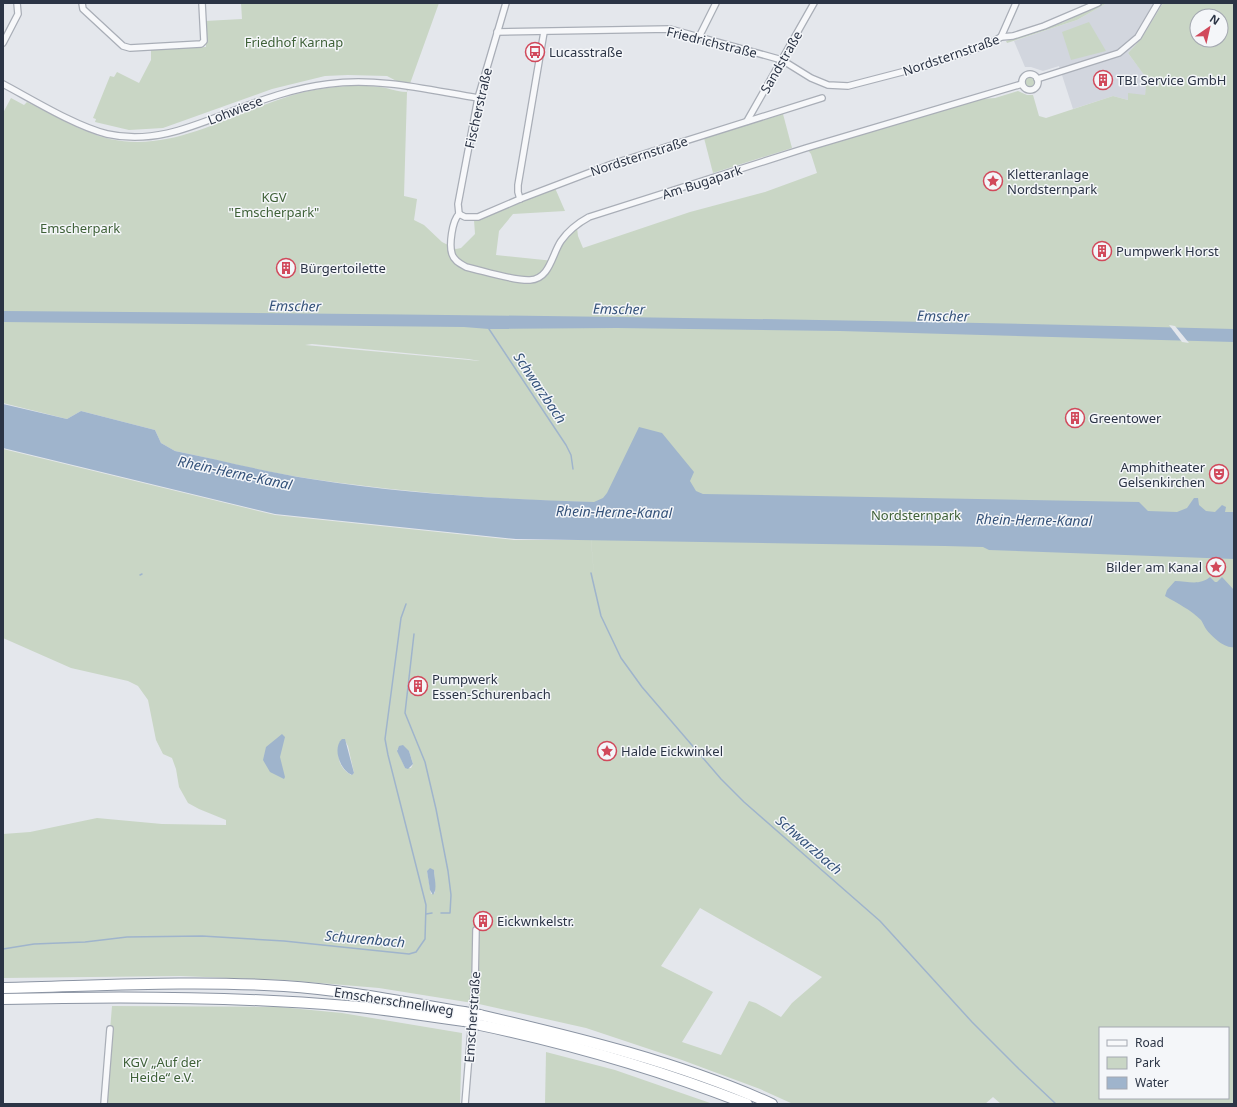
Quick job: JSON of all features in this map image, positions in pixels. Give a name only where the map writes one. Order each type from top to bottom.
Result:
[{"type":"highway","name":"Emscherschnellweg","points":[[3,988],[144,984],[210,984],[284,986],[344,992],[543,1034],[670,1066],[772,1104]]},
{"type":"highway","name":"Emscherschnellweg","points":[[3,999],[136,997],[284,1001],[464,1017]]},
{"type":"highway","name":"Emscherschnellweg","points":[[563,1039],[747,1104]]},
{"type":"street","points":[[3,43],[18,14],[17,3]]},
{"type":"street","points":[[82,3],[83,9],[126,48],[203,43],[202,3]]},
{"type":"street","name":"Fischerstraße","points":[[459,214],[458,204],[478,98],[506,3]]},
{"type":"street","points":[[699,37],[716,3]]},
{"type":"street","name":"Sandstraße","points":[[747,121],[814,3]]},
{"type":"street","points":[[1001,37],[1015,3]]},
{"type":"street","name":"Nordsternstraße","points":[[848,86],[925,66],[989,44],[1001,37],[1013,36],[1044,26],[1098,3]]},
{"type":"street","points":[[1038,80],[1119,53],[1138,37],[1158,3]]},
{"type":"street","name":"Friedrichstraße","points":[[497,32],[670,29],[782,60],[828,85],[848,86]]},
{"type":"street","points":[[520,199],[518,185],[544,32]]},
{"type":"street","points":[[1028,74],[1033,74],[1038,80],[1037,86],[1032,90],[1026,89],[1022,84],[1023,77],[1028,74]]},
{"type":"street","name":"Lohwiese","points":[[3,84],[89,128],[107,134],[128,137],[167,135],[270,97],[313,86],[340,82],[400,85],[478,98]]},
{"type":"street","name":"Am Bugapark","points":[[459,214],[453,230],[451,250],[459,263],[466,267],[517,278],[535,279],[546,271],[557,248],[567,234],[589,217],[811,147],[1022,84]]},
{"type":"street","name":"Nordsternstraße","points":[[459,214],[478,217],[520,199],[612,164],[822,98]]},
{"type":"street","name":"Emscherstraße","points":[[465,1104],[475,982],[476,930]]},
{"type":"street","points":[[104,1104],[110,1029]]},
{"type":"shaded area","points":[[1107,3],[1163,3],[1141,39],[1128,53],[1148,80],[1145,95],[1128,100],[1113,96],[1073,109],[1059,66],[1043,71],[1031,67],[1025,67],[1014,41],[1077,20]]},
{"type":"green space","name":"Friedhof Karnap","points":[[241,3],[439,3],[407,92],[406,86],[387,76],[325,76],[272,89],[163,128],[129,130],[95,122],[96,119],[93,118],[110,76],[114,77],[117,72],[139,83],[151,60],[151,50],[206,47],[205,21],[242,19]]},
{"type":"green space","points":[[1103,3],[1107,3],[1077,20],[1007,43],[1006,41],[1064,22]]},
{"type":"green space","points":[[1163,3],[1234,3],[1234,1104],[1001,1104],[993,1097],[985,1104],[793,1104],[760,1089],[682,1060],[586,1028],[479,1004],[379,988],[284,980],[180,976],[3,978],[3,834],[30,832],[97,818],[162,824],[226,825],[226,820],[188,803],[179,787],[176,769],[172,758],[163,754],[156,740],[148,700],[138,686],[128,681],[71,668],[3,638],[3,449],[275,515],[514,540],[591,540],[596,600],[588,502],[450,495],[346,484],[295,476],[260,470],[175,451],[161,443],[155,430],[81,411],[67,419],[3,403],[3,113],[11,98],[24,105],[27,102],[67,123],[99,136],[110,139],[136,142],[162,140],[188,134],[288,96],[314,90],[360,86],[386,88],[407,92],[404,196],[417,199],[414,220],[424,225],[442,242],[456,249],[461,248],[475,234],[474,220],[555,188],[565,211],[513,214],[499,231],[496,255],[554,261],[567,237],[577,228],[578,236],[583,248],[690,212],[765,192],[817,173],[811,154],[806,148],[967,100],[995,98],[1018,91],[1027,95],[1033,95],[1039,116],[1046,118],[1113,96],[1128,100],[1128,93],[1145,95],[1147,79],[1128,53],[1141,39]],"holes":[[[312,344],[468,359],[480,361],[305,345]],[[344,739],[348,746],[354,773],[351,775],[342,767],[339,758],[341,744]],[[397,749],[409,751],[413,764],[411,768],[405,768]],[[434,870],[435,893],[431,894],[427,871]],[[700,908],[822,977],[792,1003],[781,1017],[756,1003],[749,1001],[721,1055],[682,1042],[713,992],[661,966]]]},
{"type":"green space","points":[[1089,22],[1106,51],[1071,60],[1062,32]]},
{"type":"green space","points":[[1028,75],[1032,75],[1036,81],[1032,87],[1028,87],[1024,83],[1024,79]]},
{"type":"green space","points":[[783,114],[792,148],[713,173],[704,138]]},
{"type":"green space","name":"KGV „Auf der Heide“ e.V.","points":[[112,1006],[280,1007],[342,1013],[462,1033],[460,1104],[104,1104]]},
{"type":"green space","points":[[546,1052],[615,1070],[713,1104],[545,1104]]},
{"type":"water","points":[[3,311],[618,317],[1234,329],[1234,342],[840,331],[617,328],[489,329],[464,327],[3,322]]},
{"type":"water","name":"Rhein-Herne-Kanal","points":[[3,404],[67,419],[81,411],[155,430],[161,443],[175,451],[294,476],[346,484],[417,492],[559,501],[594,502],[603,498],[607,493],[639,427],[662,433],[694,472],[690,481],[696,491],[703,494],[1139,502],[1148,511],[1177,512],[1187,508],[1194,498],[1198,498],[1199,505],[1206,511],[1215,512],[1222,505],[1226,507],[1225,512],[1234,512],[1234,559],[989,550],[983,547],[516,539],[275,514],[3,448]]},
{"type":"water","points":[[1210,577],[1217,582],[1222,577],[1234,590],[1234,647],[1227,646],[1218,641],[1208,632],[1197,616],[1165,596],[1167,590],[1175,581],[1198,582],[1206,580]]},
{"type":"water","points":[[282,734],[285,737],[280,757],[285,777],[284,779],[270,772],[263,760],[266,747]]},
{"type":"water","points":[[342,739],[345,739],[354,773],[352,775],[344,769],[339,758],[338,748]]},
{"type":"water","points":[[403,745],[409,751],[413,764],[408,769],[405,768],[397,751],[399,746]]},
{"type":"water","points":[[430,868],[434,870],[436,887],[433,895],[430,890],[427,871]]},
{"type":"pier","points":[[1169,325],[1175,326],[1189,343],[1182,342]]},
{"type":"waterway","name":"Schwarzbach","points":[[489,329],[566,445],[571,455],[573,469]]},
{"type":"waterway","name":"Schwarzbach","points":[[591,573],[601,616],[621,658],[642,687],[721,779],[744,802],[880,921],[972,1022],[1056,1104]]},
{"type":"waterway","name":"Schurenbach","points":[[3,949],[34,944],[85,942],[127,937],[202,936],[284,941],[409,954],[416,952],[425,939],[426,905],[385,739],[401,618],[406,604]]},
{"type":"waterway","points":[[414,634],[405,713],[425,762],[448,871],[451,895],[450,913],[441,913]]},
{"type":"waterway","name":"Schurenbach","points":[[426,914],[432,913]]},
{"type":"place","name":"Lucasstraße","points":[[535,52]]},
{"type":"place","name":"TBI Service GmbH","points":[[1103,80]]},
{"type":"place","name":"Kletteranlage Nordsternpark","points":[[993,181]]},
{"type":"place","name":"Pumpwerk Horst","points":[[1102,251]]},
{"type":"place","name":"Bürgertoilette","points":[[286,268]]},
{"type":"place","name":"Greentower","points":[[1075,418]]},
{"type":"place","name":"Amphitheater Gelsenkirchen","points":[[1219,474]]},
{"type":"place","name":"Bilder am Kanal","points":[[1216,567]]},
{"type":"place","name":"Pumpwerk Essen-Schurenbach","points":[[418,686]]},
{"type":"place","name":"Halde Eickwinkel","points":[[607,751]]},
{"type":"place","name":"Eickwnkelstr.","points":[[483,921]]},
{"type":"park label","name":"KGV \"Emscherpark\"","points":[[274,204]]},
{"type":"park label","name":"Emscherpark","points":[[80,228]]},
{"type":"park label","name":"Nordsternpark","points":[[916,515]]},
{"type":"water label","name":"Emscher","points":[[295,306]]},
{"type":"water label","name":"Emscher","points":[[619,309]]},
{"type":"water label","name":"Emscher","points":[[943,316]]}]
